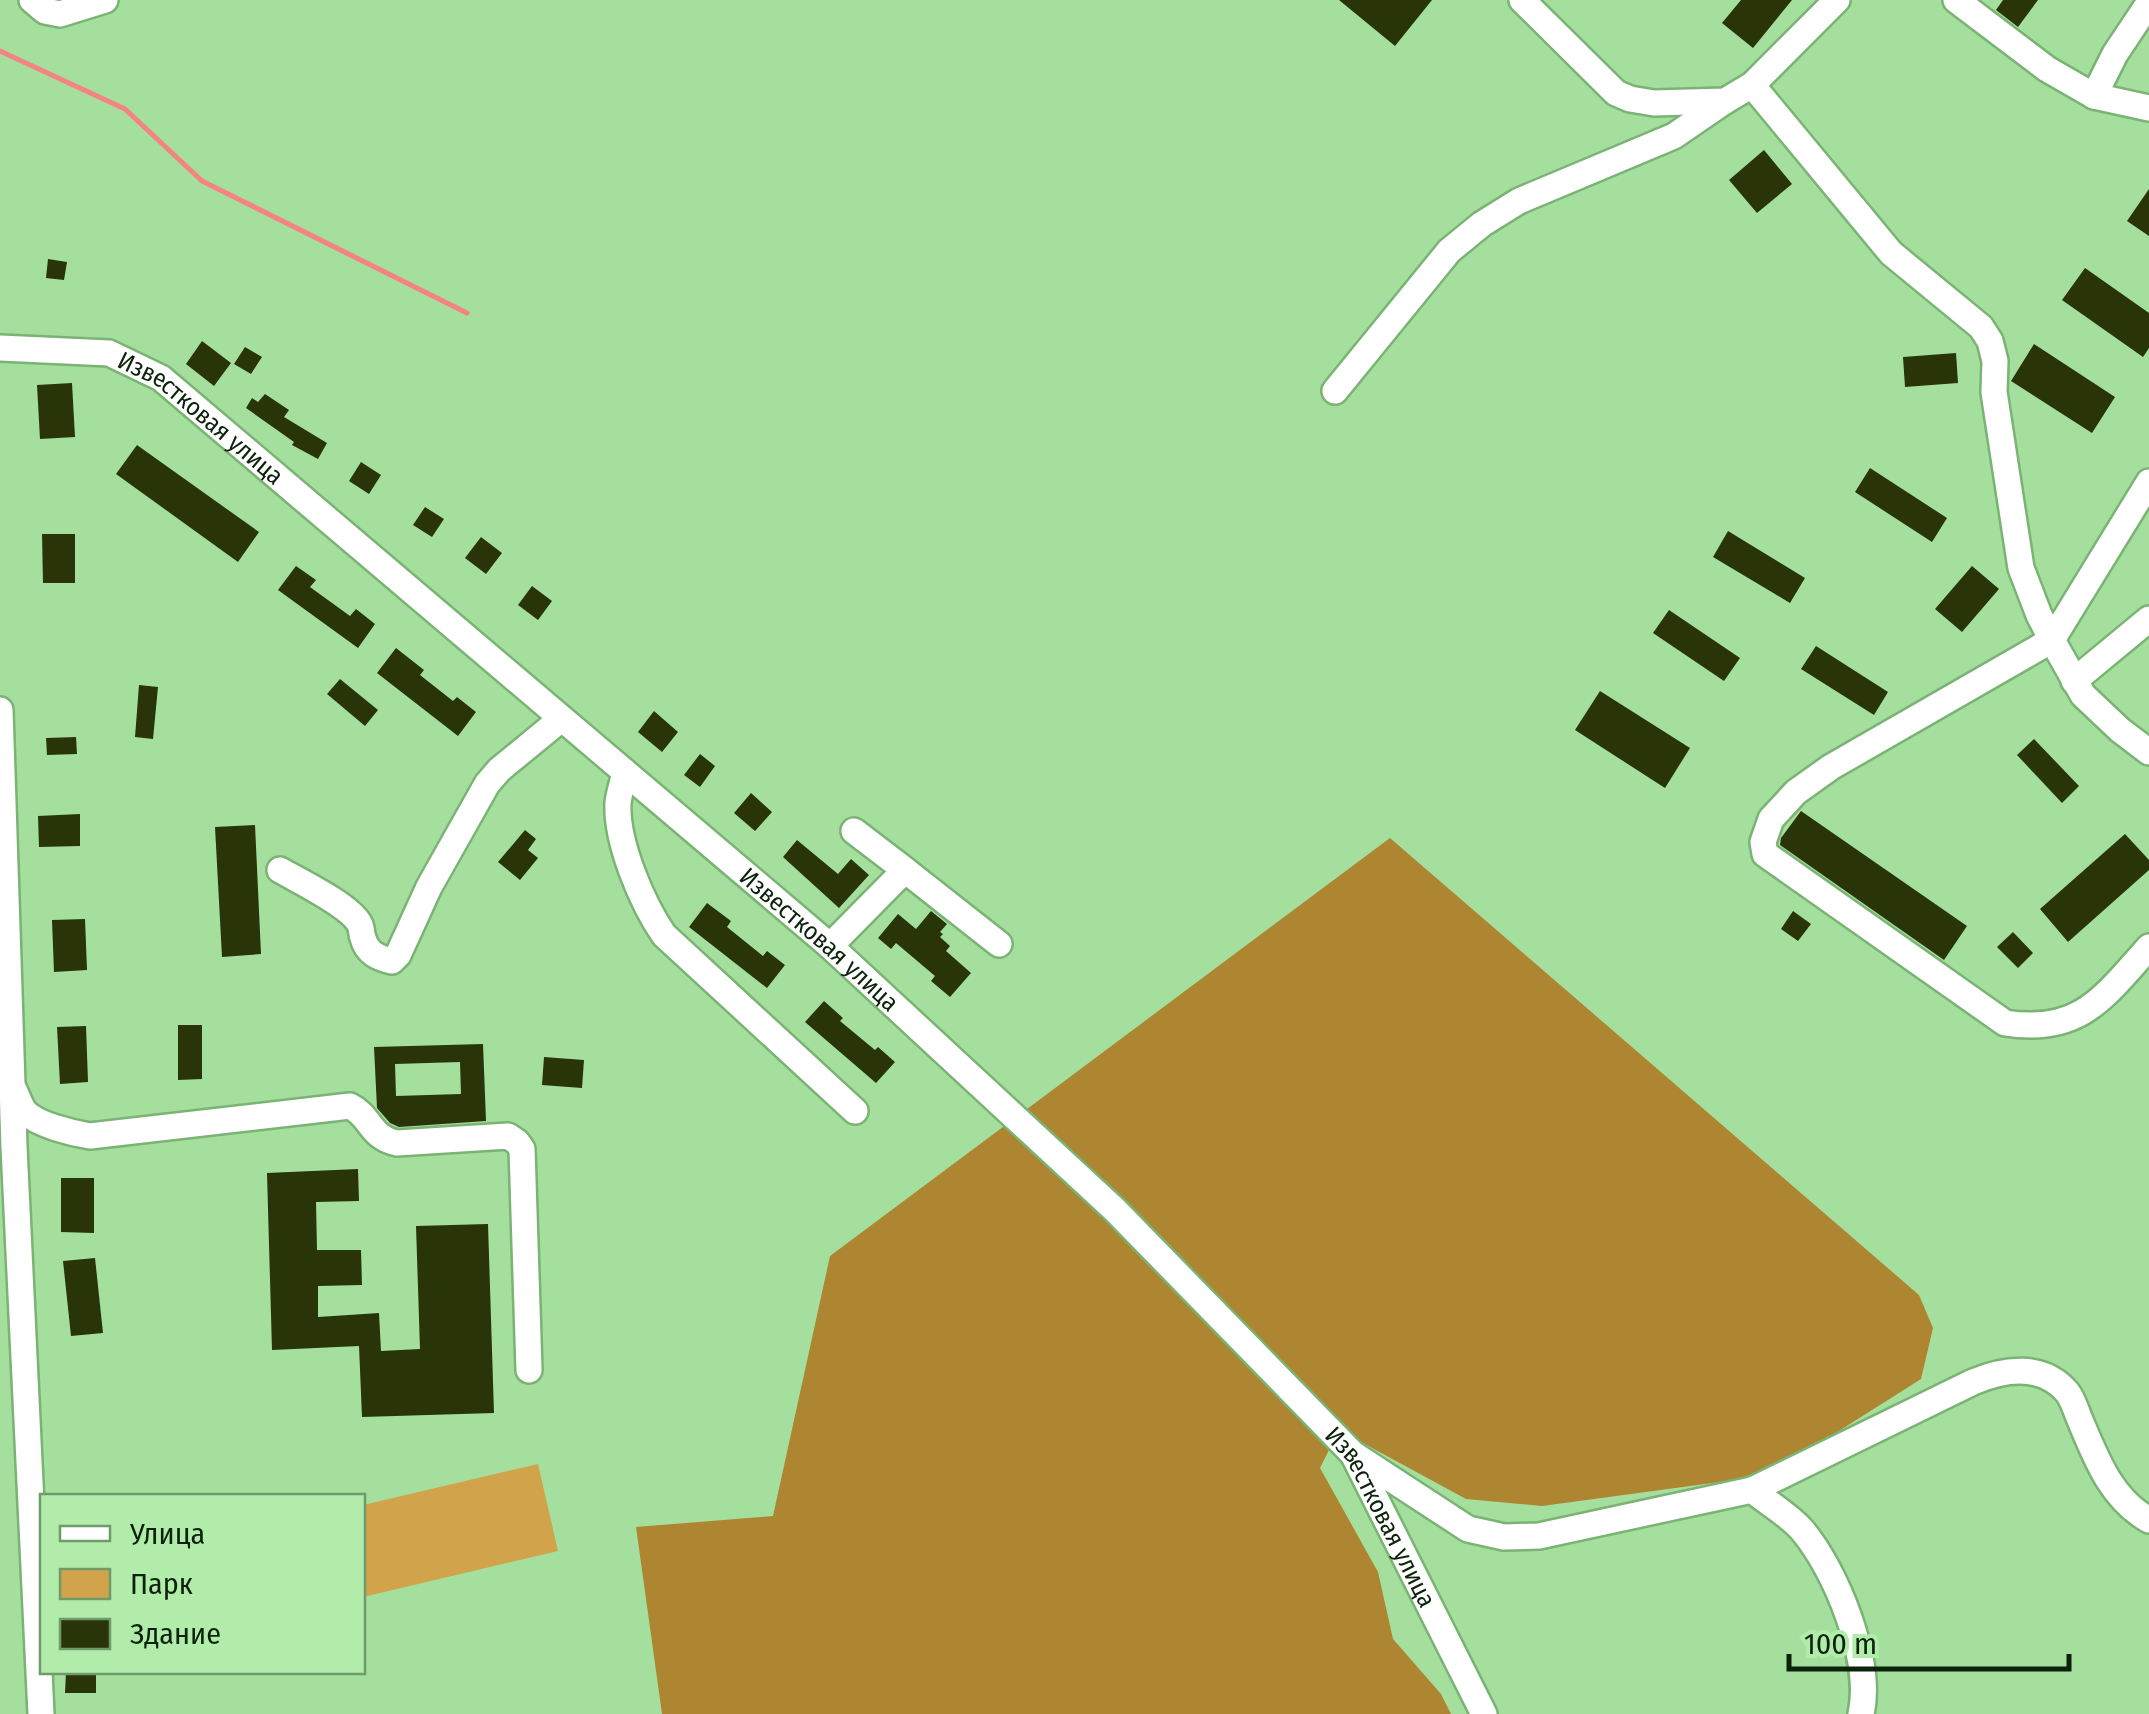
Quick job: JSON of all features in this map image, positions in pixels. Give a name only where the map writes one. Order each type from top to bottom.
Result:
[{"type":"street","points":[[32,0],[46,11],[60,14],[105,0]]},
{"type":"street","points":[[1522,0],[1616,92],[1630,99],[1654,104],[1725,100]]},
{"type":"street","points":[[1334,391],[1448,252],[1482,224],[1520,201],[1674,136],[1752,85],[1837,0]]},
{"type":"street","points":[[1956,0],[2048,69],[2094,96],[2149,108]]},
{"type":"street","points":[[2094,96],[2115,54],[2149,3]]},
{"type":"street","points":[[1752,85],[1891,253],[1981,327],[1990,340],[1994,392],[2021,568],[2039,615],[2083,695],[2149,752]]},
{"type":"street","name":"Известковая улица","points":[[0,348],[109,353],[161,378],[830,946],[1115,1210],[1353,1454],[1484,1714]]},
{"type":"street","points":[[2149,482],[2052,640],[1830,767],[1796,792],[1771,819],[1762,842],[1764,854],[2005,1023],[2030,1027],[2066,1020],[2088,1010],[2106,997],[2149,947]]},
{"type":"street","points":[[2074,681],[2149,619]]},
{"type":"street","points":[[0,710],[13,1088],[7,1147],[41,1714]]},
{"type":"street","points":[[280,870],[341,906],[359,922],[364,944],[371,952],[392,961],[487,784],[562,719]]},
{"type":"street","points":[[625,772],[618,802],[620,833],[645,904],[664,935],[855,1111]]},
{"type":"street","points":[[854,830],[999,944]]},
{"type":"street","points":[[830,946],[905,870]]},
{"type":"street","points":[[13,1088],[25,1112],[53,1127],[90,1136],[350,1106],[357,1108],[375,1134],[397,1143],[508,1136],[522,1150],[529,1370]]},
{"type":"street","points":[[1353,1454],[1468,1529],[1504,1536],[1540,1536],[1752,1490],[1973,1382],[2026,1370],[2068,1394],[2100,1467],[2134,1512],[2149,1520]]},
{"type":"street","points":[[1752,1490],[1801,1530],[1834,1581],[1857,1639],[1864,1701],[1861,1714]]},
{"type":"green space","points":[[538,1464],[558,1551],[365,1597],[365,1505]]},
{"type":"shaded area","points":[[1390,838],[1919,1295],[1933,1328],[1921,1379],[1812,1448],[1742,1479],[1542,1506],[1466,1499],[1339,1430],[1320,1468],[1378,1572],[1393,1639],[1441,1694],[1451,1714],[662,1714],[636,1527],[773,1516],[830,1256]]},
{"type":"building","points":[[1339,0],[1432,0],[1395,46]]},
{"type":"building","points":[[1741,0],[1792,0],[1753,48],[1722,23]]},
{"type":"building","points":[[2003,0],[2038,0],[2018,27],[1996,10]]},
{"type":"building","points":[[1764,150],[1792,184],[1757,213],[1729,180]]},
{"type":"building","points":[[2149,189],[2149,236],[2127,221]]},
{"type":"building","points":[[48,259],[67,262],[64,280],[46,278]]},
{"type":"building","points":[[2085,268],[2149,313],[2149,348],[2143,357],[2062,300]]},
{"type":"building","points":[[202,341],[231,363],[214,386],[186,364]]},
{"type":"building","points":[[2034,344],[2115,397],[2092,433],[2011,381]]},
{"type":"building","points":[[245,347],[262,357],[251,374],[234,364]]},
{"type":"building","points":[[1956,353],[1958,383],[1905,387],[1903,357]]},
{"type":"building","points":[[72,383],[75,437],[40,439],[37,385]]},
{"type":"building","points":[[265,394],[289,410],[284,417],[327,443],[318,459],[292,445],[294,442],[246,408],[252,398],[258,402]]},
{"type":"building","points":[[137,445],[259,532],[238,562],[116,474]]},
{"type":"building","points":[[361,462],[381,475],[369,494],[349,481]]},
{"type":"building","points":[[1870,468],[1947,518],[1932,542],[1855,492]]},
{"type":"building","points":[[425,507],[444,519],[432,537],[413,525]]},
{"type":"building","points":[[1728,531],[1805,578],[1790,603],[1713,557]]},
{"type":"building","points":[[42,534],[75,534],[75,583],[43,583]]},
{"type":"building","points":[[481,537],[502,553],[486,574],[465,558]]},
{"type":"building","points":[[296,566],[316,580],[310,587],[350,616],[356,609],[375,624],[358,648],[278,590]]},
{"type":"building","points":[[1972,566],[1999,589],[1962,632],[1935,609]]},
{"type":"building","points":[[532,586],[552,601],[538,620],[518,605]]},
{"type":"building","points":[[1669,610],[1740,658],[1724,681],[1653,633]]},
{"type":"building","points":[[1816,646],[1888,692],[1874,715],[1801,669]]},
{"type":"building","points":[[396,648],[424,670],[420,675],[453,701],[457,697],[476,712],[458,736],[377,673]]},
{"type":"building","points":[[340,679],[378,710],[365,726],[327,694]]},
{"type":"building","points":[[139,685],[158,687],[153,739],[135,737]]},
{"type":"building","points":[[1600,691],[1690,748],[1665,788],[1575,730]]},
{"type":"building","points":[[654,711],[678,732],[662,752],[638,732]]},
{"type":"building","points":[[76,737],[77,754],[47,755],[46,738]]},
{"type":"building","points":[[2034,739],[2079,786],[2062,803],[2017,755]]},
{"type":"building","points":[[700,754],[715,766],[700,787],[684,775]]},
{"type":"building","points":[[751,793],[772,812],[755,831],[734,813]]},
{"type":"building","points":[[1801,811],[1967,926],[1944,960],[1780,845]]},
{"type":"building","points":[[80,814],[80,846],[39,847],[38,816]]},
{"type":"building","points":[[255,825],[261,954],[222,957],[215,827]]},
{"type":"building","points":[[525,830],[536,839],[528,850],[538,858],[520,880],[498,862]]},
{"type":"building","points":[[2125,834],[2149,860],[2149,870],[2068,942],[2040,909]]},
{"type":"building","points":[[797,840],[838,874],[851,859],[869,875],[839,908],[783,857]]},
{"type":"building","points":[[707,903],[731,921],[727,927],[763,956],[767,951],[785,965],[767,988],[689,927]]},
{"type":"building","points":[[931,911],[947,924],[940,932],[950,946],[946,951],[971,973],[950,997],[931,981],[935,976],[896,943],[891,949],[878,938],[898,914],[916,929]]},
{"type":"building","points":[[1793,911],[1811,924],[1798,941],[1781,929]]},
{"type":"building","points":[[85,919],[87,970],[54,972],[52,920]]},
{"type":"building","points":[[2013,932],[2033,953],[2018,968],[1997,947]]},
{"type":"building","points":[[824,1001],[843,1018],[840,1021],[895,1062],[876,1083],[805,1022]]},
{"type":"building","points":[[178,1025],[202,1025],[202,1079],[178,1080]]},
{"type":"building","points":[[86,1026],[88,1082],[60,1084],[57,1027]]},
{"type":"building","points":[[483,1044],[486,1121],[399,1127],[390,1123],[377,1108],[374,1047]],"holes":[[[460,1062],[461,1094],[396,1096],[395,1064]]]},
{"type":"building","points":[[544,1057],[584,1060],[582,1088],[542,1085]]},
{"type":"building","points":[[358,1169],[359,1201],[316,1202],[317,1250],[361,1250],[362,1285],[318,1286],[318,1317],[379,1313],[381,1351],[420,1349],[416,1226],[488,1224],[494,1413],[362,1417],[359,1346],[272,1350],[267,1173]]},
{"type":"building","points":[[61,1178],[94,1178],[94,1233],[61,1232]]},
{"type":"building","points":[[95,1258],[103,1333],[71,1336],[63,1261]]},
{"type":"building","points":[[66,1674],[96,1674],[96,1693],[65,1693]]},
{"type":"waterway","points":[[0,51],[125,109],[202,181],[467,313]]}]
